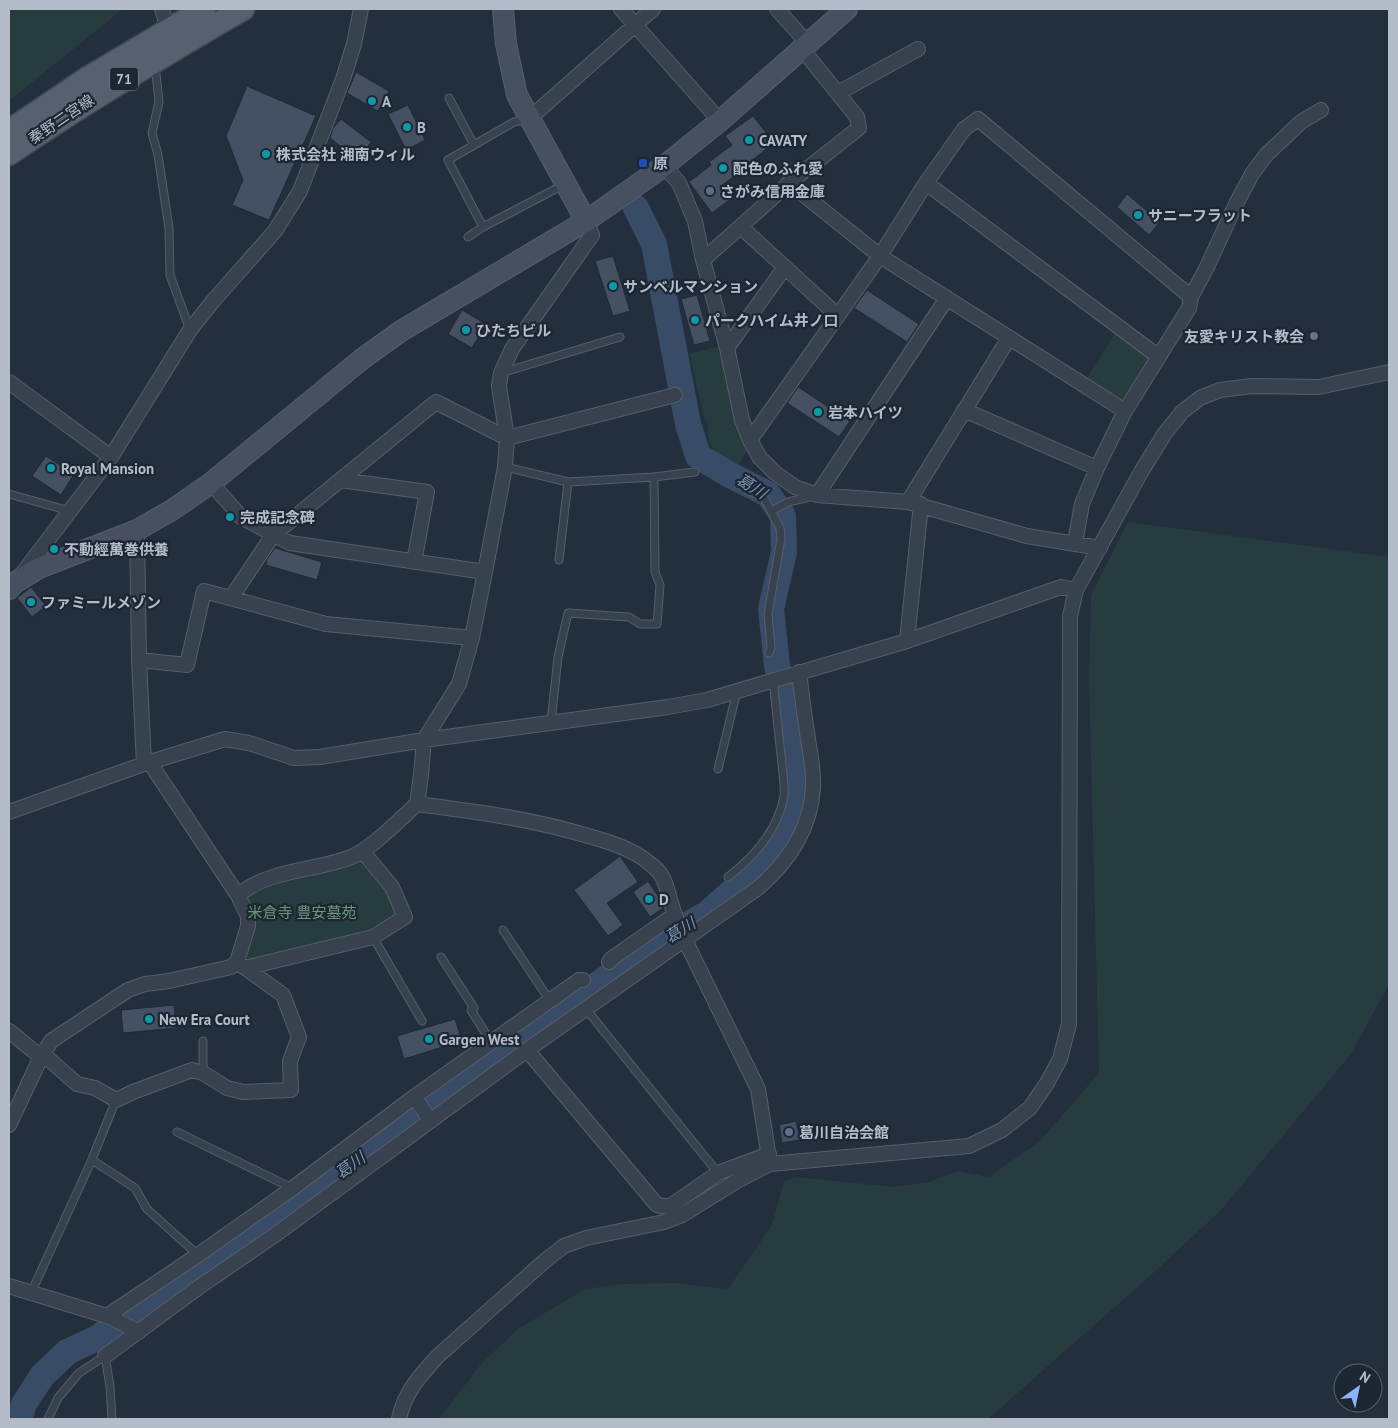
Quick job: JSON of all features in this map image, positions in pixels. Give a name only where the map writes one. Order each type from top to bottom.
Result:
[{"type":"main road","name":"秦野二宮線","points":[[9,131],[86,79],[165,19],[204,9]]},
{"type":"main road","name":"秦野二宮線","points":[[9,154],[83,104],[243,9]]},
{"type":"street","points":[[13,585],[111,457],[190,330],[275,231],[300,190],[343,78],[354,44],[361,9]]},
{"type":"street","points":[[240,896],[244,891],[266,880],[293,871],[350,858],[363,852],[417,804],[422,775],[424,740],[459,684],[472,638],[505,467],[507,438],[499,386],[501,373],[512,349],[592,235],[517,95],[506,44],[503,9]]},
{"type":"street","points":[[621,9],[720,121]]},
{"type":"street","points":[[529,119],[653,9]]},
{"type":"street","points":[[703,260],[789,183],[860,128],[857,117],[777,9]]},
{"type":"street","points":[[13,585],[39,568],[137,530],[172,510],[211,483],[362,359],[401,330],[586,221],[664,166],[720,121],[846,9]]},
{"type":"street","points":[[838,93],[918,49]]},
{"type":"street","points":[[1076,543],[1082,504],[1097,468],[1125,411],[1189,308],[1191,297],[1252,174],[1266,155],[1301,122],[1321,110]]},
{"type":"street","points":[[750,440],[880,256],[926,183],[964,129],[978,119],[1191,297]]},
{"type":"street","points":[[664,166],[680,183],[695,221],[703,260],[727,348],[742,420],[760,458],[774,472],[795,486],[817,495],[915,503],[1027,536],[1100,548]]},
{"type":"street","points":[[789,183],[880,256],[1125,411]]},
{"type":"street","points":[[926,183],[1158,357]]},
{"type":"street","points":[[741,227],[837,315]]},
{"type":"street","points":[[727,348],[785,268]]},
{"type":"street","points":[[817,495],[946,298]]},
{"type":"street","points":[[908,641],[915,503],[964,410],[1009,338]]},
{"type":"street","points":[[527,1050],[657,1205],[668,1207],[718,1173],[769,1159],[969,1146],[1002,1130],[1030,1108],[1060,1059],[1069,1024],[1070,616],[1076,590],[1141,472],[1165,433],[1182,412],[1200,398],[1220,390],[1252,386],[1319,387],[1389,372]]},
{"type":"street","points":[[9,382],[111,457]]},
{"type":"street","points":[[231,598],[273,535],[436,402],[507,438],[675,395]]},
{"type":"street","points":[[964,410],[1097,468]]},
{"type":"street","points":[[341,480],[428,492],[414,562]]},
{"type":"street","points":[[211,483],[241,517],[290,543],[485,572]]},
{"type":"street","points":[[137,530],[139,660],[147,764],[240,896],[248,916],[241,965]]},
{"type":"street","points":[[9,812],[225,739],[249,743],[294,758],[320,757],[424,740],[707,700],[908,641],[1062,587],[1076,590]]},
{"type":"street","points":[[139,660],[187,665],[204,591],[326,624],[472,638]]},
{"type":"street","points":[[105,1356],[136,1331],[431,1121],[527,1050],[758,888],[772,876],[784,864],[804,825],[811,800],[813,774],[799,672]]},
{"type":"street","points":[[417,804],[486,813],[546,824],[605,840],[636,854],[661,874],[674,915],[685,940],[758,1089],[769,1159]]},
{"type":"street","points":[[9,1125],[51,1041],[128,990],[145,984],[169,982],[372,937],[405,918],[392,887],[363,852]]},
{"type":"street","points":[[609,962],[674,915]]},
{"type":"street","points":[[9,1031],[78,1084],[94,1088],[116,1100],[192,1070],[203,1073],[227,1088],[243,1092],[291,1090],[290,1061],[299,1037],[283,995],[241,965]]},
{"type":"street","points":[[109,1317],[293,1188],[491,1042],[579,980],[583,980]]},
{"type":"street","points":[[414,1097],[431,1121]]},
{"type":"street","points":[[399,1419],[410,1390],[428,1366],[546,1258],[558,1250],[586,1238],[664,1222],[682,1215],[769,1159]]},
{"type":"street","points":[[9,1286],[109,1317],[136,1331]]},
{"type":"lane","points":[[155,60],[159,102],[152,133],[158,155],[169,228],[170,275],[190,330]]},
{"type":"lane","points":[[449,98],[474,145]]},
{"type":"lane","points":[[483,227],[448,160],[514,122],[529,119]]},
{"type":"lane","points":[[468,237],[565,183]]},
{"type":"lane","points":[[501,373],[620,337]]},
{"type":"lane","points":[[505,467],[568,482],[654,477],[695,472]]},
{"type":"lane","points":[[552,722],[558,657],[568,613],[629,617],[640,624],[657,624],[660,585],[655,572],[654,477]]},
{"type":"lane","points":[[559,560],[568,482]]},
{"type":"lane","points":[[748,491],[763,496],[780,528],[781,539],[768,614],[771,647],[769,653]]},
{"type":"lane","points":[[9,494],[70,511]]},
{"type":"lane","points":[[772,511],[788,502],[817,495]]},
{"type":"lane","points":[[728,877],[748,860],[764,840],[778,815],[784,794],[774,680]]},
{"type":"lane","points":[[718,769],[737,691]]},
{"type":"lane","points":[[503,930],[550,1001]]},
{"type":"lane","points":[[372,937],[422,1020]]},
{"type":"lane","points":[[441,957],[474,1008],[471,1010],[491,1042]]},
{"type":"lane","points":[[586,1009],[718,1173]]},
{"type":"lane","points":[[203,1041],[203,1073]]},
{"type":"lane","points":[[31,1294],[92,1160],[116,1100]]},
{"type":"lane","points":[[177,1132],[293,1188]]},
{"type":"lane","points":[[92,1160],[135,1188],[147,1208],[198,1255]]},
{"type":"lane","points":[[48,1419],[58,1398],[79,1372],[105,1356],[110,1386],[112,1419]]},
{"type":"green space","points":[[9,9],[123,9],[9,101]]},
{"type":"green space","points":[[1117,330],[1148,353],[1150,362],[1129,398],[1120,400],[1087,378]]},
{"type":"green space","points":[[720,346],[749,448],[738,465],[722,457],[711,446],[708,425],[705,420],[689,354]]},
{"type":"green space","points":[[1128,522],[1389,557],[1389,984],[1351,1054],[1221,1210],[1151,1275],[988,1419],[439,1419],[481,1364],[518,1329],[585,1289],[624,1284],[674,1283],[728,1289],[772,1225],[784,1181],[796,1177],[894,1187],[929,1182],[957,1171],[988,1177],[1039,1142],[1099,1073],[1089,680],[1091,595]]},
{"type":"green space","name":"米倉寺 豊安墓苑","points":[[357,861],[371,869],[382,882],[397,913],[394,919],[369,929],[257,961],[249,959],[245,954],[255,916],[247,901],[250,896],[292,878],[320,873]]},
{"type":"building","name":"A","points":[[356,72],[389,91],[378,111],[347,93]]},
{"type":"building","name":"株式会社 湘南ウィル","points":[[247,86],[316,116],[269,220],[232,205],[243,180],[226,136]]},
{"type":"building","name":"B","points":[[408,105],[425,140],[406,150],[388,114]]},
{"type":"building","points":[[753,116],[774,143],[721,186],[731,199],[712,213],[689,182],[711,165],[709,162],[732,145],[725,136]]},
{"type":"building","points":[[341,119],[371,142],[358,160],[330,138],[333,128]]},
{"type":"building","name":"サニーフラット","points":[[1127,194],[1160,222],[1149,235],[1117,207]]},
{"type":"building","name":"サンベルマンション","points":[[613,256],[630,311],[613,316],[595,261]]},
{"type":"building","points":[[867,290],[919,324],[907,342],[854,308]]},
{"type":"building","name":"パークハイム井ノ口","points":[[697,295],[710,341],[694,345],[681,299]]},
{"type":"building","name":"ひたちビル","points":[[462,310],[486,324],[472,348],[448,334]]},
{"type":"building","name":"岩本ハイツ","points":[[798,387],[850,421],[839,437],[787,403]]},
{"type":"building","name":"Royal Mansion","points":[[46,456],[74,474],[61,495],[32,476]]},
{"type":"building","points":[[275,548],[322,562],[317,580],[266,565],[267,559]]},
{"type":"building","name":"ファミールメゾン","points":[[31,587],[46,606],[32,617],[17,598]]},
{"type":"building","points":[[620,856],[638,882],[607,903],[623,925],[608,936],[574,890]]},
{"type":"building","name":"D","points":[[648,881],[662,902],[663,908],[650,917],[633,892]]},
{"type":"building","name":"New Era Court","points":[[174,1005],[176,1028],[123,1033],[121,1010]]},
{"type":"building","name":"Gargen West","points":[[455,1019],[462,1041],[404,1059],[397,1036]]},
{"type":"building","name":"葛川自治会館","points":[[796,1121],[800,1140],[782,1143],[779,1125]]},
{"type":"waterway","name":"葛川","points":[[19,1419],[24,1404],[42,1376],[67,1352],[95,1339],[238,1248],[327,1179],[619,969],[660,940],[708,913],[745,880],[774,850],[784,834],[793,807],[794,769],[787,708],[777,666],[771,609],[784,552],[783,516],[768,494],[728,474],[698,456],[688,424],[654,244],[636,208]]},
{"type":"place","name":"A","points":[[372,101]]},
{"type":"place","name":"B","points":[[407,127]]},
{"type":"place","name":"CAVATY","points":[[749,140]]},
{"type":"place","name":"株式会社 湘南ウィル","points":[[266,154]]},
{"type":"place","name":"原","points":[[643,163]]},
{"type":"place","name":"配色のふれ愛","points":[[723,168]]},
{"type":"place","name":"さがみ信用金庫","points":[[710,191]]},
{"type":"place","name":"サニーフラット","points":[[1138,215]]},
{"type":"place","name":"サンベルマンション","points":[[613,286]]},
{"type":"place","name":"パークハイム井ノ口","points":[[695,320]]},
{"type":"place","name":"ひたちビル","points":[[466,330]]},
{"type":"place","name":"友愛キリスト教会","points":[[1314,336]]},
{"type":"place","name":"岩本ハイツ","points":[[818,412]]},
{"type":"place","name":"Royal Mansion","points":[[51,468]]},
{"type":"place","name":"完成記念碑","points":[[230,517]]},
{"type":"place","name":"不動經萬巻供養","points":[[54,549]]},
{"type":"place","name":"ファミールメゾン","points":[[31,602]]},
{"type":"place","name":"D","points":[[649,899]]},
{"type":"place","name":"New Era Court","points":[[149,1019]]},
{"type":"place","name":"Gargen West","points":[[429,1039]]},
{"type":"place","name":"葛川自治会館","points":[[789,1132]]}]
